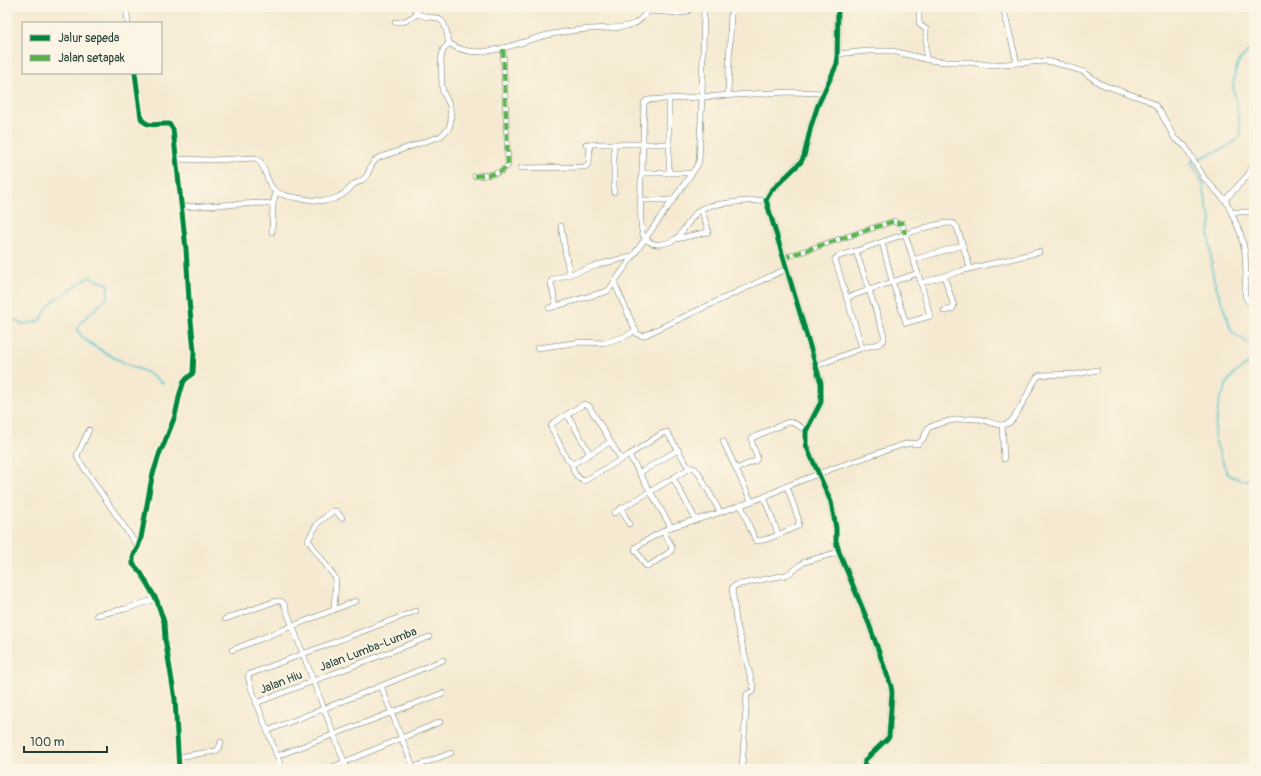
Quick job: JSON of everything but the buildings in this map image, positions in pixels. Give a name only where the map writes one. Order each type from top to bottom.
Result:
[{"type":"street","points":[[126,7],[128,22]]},
{"type":"street","points":[[414,7],[418,14],[442,21],[449,43],[457,48],[467,51],[484,51],[503,48],[557,33],[586,29],[625,27],[639,22],[645,13],[650,11],[681,13],[688,11],[691,7]]},
{"type":"street","points":[[549,308],[606,293],[697,166],[699,161],[702,97],[704,7],[729,7],[731,10],[728,95]]},
{"type":"street","points":[[838,7],[837,64],[811,126],[804,156],[801,162],[771,191],[766,200],[821,384],[821,402],[806,431],[806,445],[831,502],[836,528],[836,541],[839,552],[869,624],[891,686],[892,693],[889,737],[865,760],[864,769]]},
{"type":"street","points":[[919,7],[920,25],[926,29],[926,58]]},
{"type":"street","points":[[1003,7],[1017,63]]},
{"type":"street","points":[[395,22],[403,22],[418,14]]},
{"type":"street","points":[[176,159],[210,160],[256,158],[260,161],[269,182],[276,192],[291,197],[322,201],[340,196],[356,183],[364,179],[374,161],[378,158],[444,134],[449,128],[451,120],[450,106],[443,92],[441,59],[444,50],[449,43]]},
{"type":"street","points":[[475,176],[498,173],[503,171],[508,165],[503,48]]},
{"type":"street","points":[[837,54],[868,51],[893,51],[946,62],[968,62],[989,65],[1047,61],[1063,64],[1084,72],[1099,83],[1147,100],[1155,105],[1161,113],[1173,137],[1189,152],[1205,179],[1225,200],[1244,244],[1246,259],[1245,294],[1247,300],[1254,304]]},
{"type":"street","points":[[135,74],[141,118],[143,122],[147,125],[167,123],[171,126],[186,249],[194,351],[193,373],[184,381],[175,416],[160,452],[152,477],[138,547],[133,558],[133,564],[156,599],[164,622],[165,639],[175,699],[179,769]]},
{"type":"street","points":[[701,209],[708,232],[657,245],[652,244],[643,233],[641,200],[642,145],[644,103],[648,99],[789,92],[824,93]]},
{"type":"street","points":[[669,99],[669,173]]},
{"type":"street","points":[[522,168],[585,167],[589,163],[588,144],[669,144]]},
{"type":"street","points":[[614,144],[614,192]]},
{"type":"street","points":[[1225,200],[1248,175],[1254,163]]},
{"type":"street","points":[[642,173],[692,174]]},
{"type":"street","points":[[272,232],[273,204],[276,192]]},
{"type":"street","points":[[641,200],[673,200]]},
{"type":"street","points":[[676,239],[701,209],[718,205],[766,200]]},
{"type":"street","points":[[181,207],[262,203],[273,204]]},
{"type":"street","points":[[1231,212],[1254,212]]},
{"type":"street","points":[[783,258],[895,221],[896,223],[902,223],[930,316],[908,323],[905,321],[892,281],[882,242]]},
{"type":"street","points":[[862,348],[835,259],[838,256],[935,225],[953,223],[957,227],[970,268]]},
{"type":"street","points":[[560,226],[569,274]]},
{"type":"street","points":[[913,260],[963,245]]},
{"type":"street","points":[[816,366],[862,348],[879,344],[885,337],[856,250]]},
{"type":"street","points":[[921,283],[970,268],[1039,252]]},
{"type":"street","points":[[556,306],[551,282],[553,280],[601,264],[632,256]]},
{"type":"street","points":[[614,282],[637,334],[641,336],[651,333],[786,269]]},
{"type":"street","points":[[846,298],[918,273]]},
{"type":"street","points":[[1246,275],[1254,275]]},
{"type":"street","points":[[944,276],[954,306],[952,309],[944,311]]},
{"type":"street","points":[[537,348],[582,342],[604,343],[626,336],[636,330]]},
{"type":"street","points":[[664,531],[672,547],[671,551],[649,566],[646,566],[635,548],[664,531],[671,527],[764,497],[819,473],[902,445],[911,443],[918,444],[923,439],[928,428],[945,422],[977,419],[1002,425],[1008,423],[1014,418],[1037,377],[1041,375],[1078,374],[1097,370]]},
{"type":"street","points":[[621,459],[587,405],[584,404],[567,414],[553,423],[551,427],[567,459],[573,464],[573,469],[581,480],[584,481],[621,459],[630,456],[666,433],[668,434],[690,468],[694,468],[698,472],[720,512]]},
{"type":"street","points":[[567,414],[590,454]]},
{"type":"street","points":[[736,469],[757,459],[757,455],[750,439],[788,422],[796,424],[806,431]]},
{"type":"street","points":[[1002,425],[1004,459]]},
{"type":"street","points":[[89,430],[77,457],[138,547]]},
{"type":"street","points":[[723,441],[751,501]]},
{"type":"street","points":[[573,464],[610,442]]},
{"type":"street","points":[[639,473],[678,450]]},
{"type":"street","points":[[630,456],[671,527]]},
{"type":"street","points":[[614,512],[690,468]]},
{"type":"street","points":[[674,478],[696,520]]},
{"type":"street","points":[[741,505],[756,541],[798,526],[799,518],[787,486]]},
{"type":"street","points":[[764,497],[778,534]]},
{"type":"street","points":[[621,508],[630,524]]},
{"type":"street","points":[[334,610],[336,578],[308,540],[318,524],[333,511],[336,511],[342,518]]},
{"type":"street","points":[[742,769],[747,694],[754,690],[736,621],[732,588],[786,575],[804,562],[839,552]]},
{"type":"street","points":[[96,615],[125,609],[156,599]]},
{"type":"street","points":[[225,619],[279,600],[284,604],[347,769]]},
{"type":"street","points":[[232,650],[356,601]]},
{"type":"street","points":[[282,769],[256,703],[248,676],[416,611]]},
{"type":"street","name":"Jalan Lumba-Lumba","points":[[313,681],[429,637]]},
{"type":"street","points":[[267,731],[443,660]]},
{"type":"street","name":"Jalan Hiu","points":[[256,703],[313,681]]},
{"type":"street","points":[[381,686],[392,712],[412,769],[451,753]]},
{"type":"street","points":[[277,756],[443,693]]},
{"type":"street","points":[[328,769],[440,722]]},
{"type":"street","points":[[178,757],[216,751],[221,742]]},
{"type":"waterway","points":[[1254,52],[1249,50],[1238,62],[1235,73],[1233,88],[1241,136],[1227,147],[1191,162],[1203,183],[1207,209],[1211,219],[1209,235],[1213,277],[1233,333],[1251,345],[1253,350],[1253,357],[1250,362],[1234,374],[1227,383],[1219,401],[1214,436],[1227,473],[1241,480],[1254,480]]},
{"type":"waterway","points":[[7,317],[23,324],[40,321],[47,308],[54,301],[89,277],[108,284],[108,297],[81,322],[78,330],[86,340],[102,351],[145,372],[163,383]]},
{"type":"marked path","points":[[475,176],[497,173],[508,165],[503,48]]},
{"type":"marked path","points":[[783,258],[894,221],[896,223],[902,223],[905,234]]},
{"type":"cycle path","points":[[838,7],[837,64],[818,105],[804,156],[801,162],[771,191],[766,200],[821,383],[821,402],[806,431],[806,445],[831,502],[836,528],[836,541],[839,552],[869,624],[891,686],[892,693],[889,737],[865,760],[864,769]]},
{"type":"cycle path","points":[[135,74],[141,118],[146,123],[154,125],[169,124],[173,129],[186,249],[194,351],[193,373],[184,381],[175,416],[160,452],[152,477],[141,538],[133,558],[133,564],[141,573],[157,601],[164,622],[165,639],[175,699],[179,769]]}]
